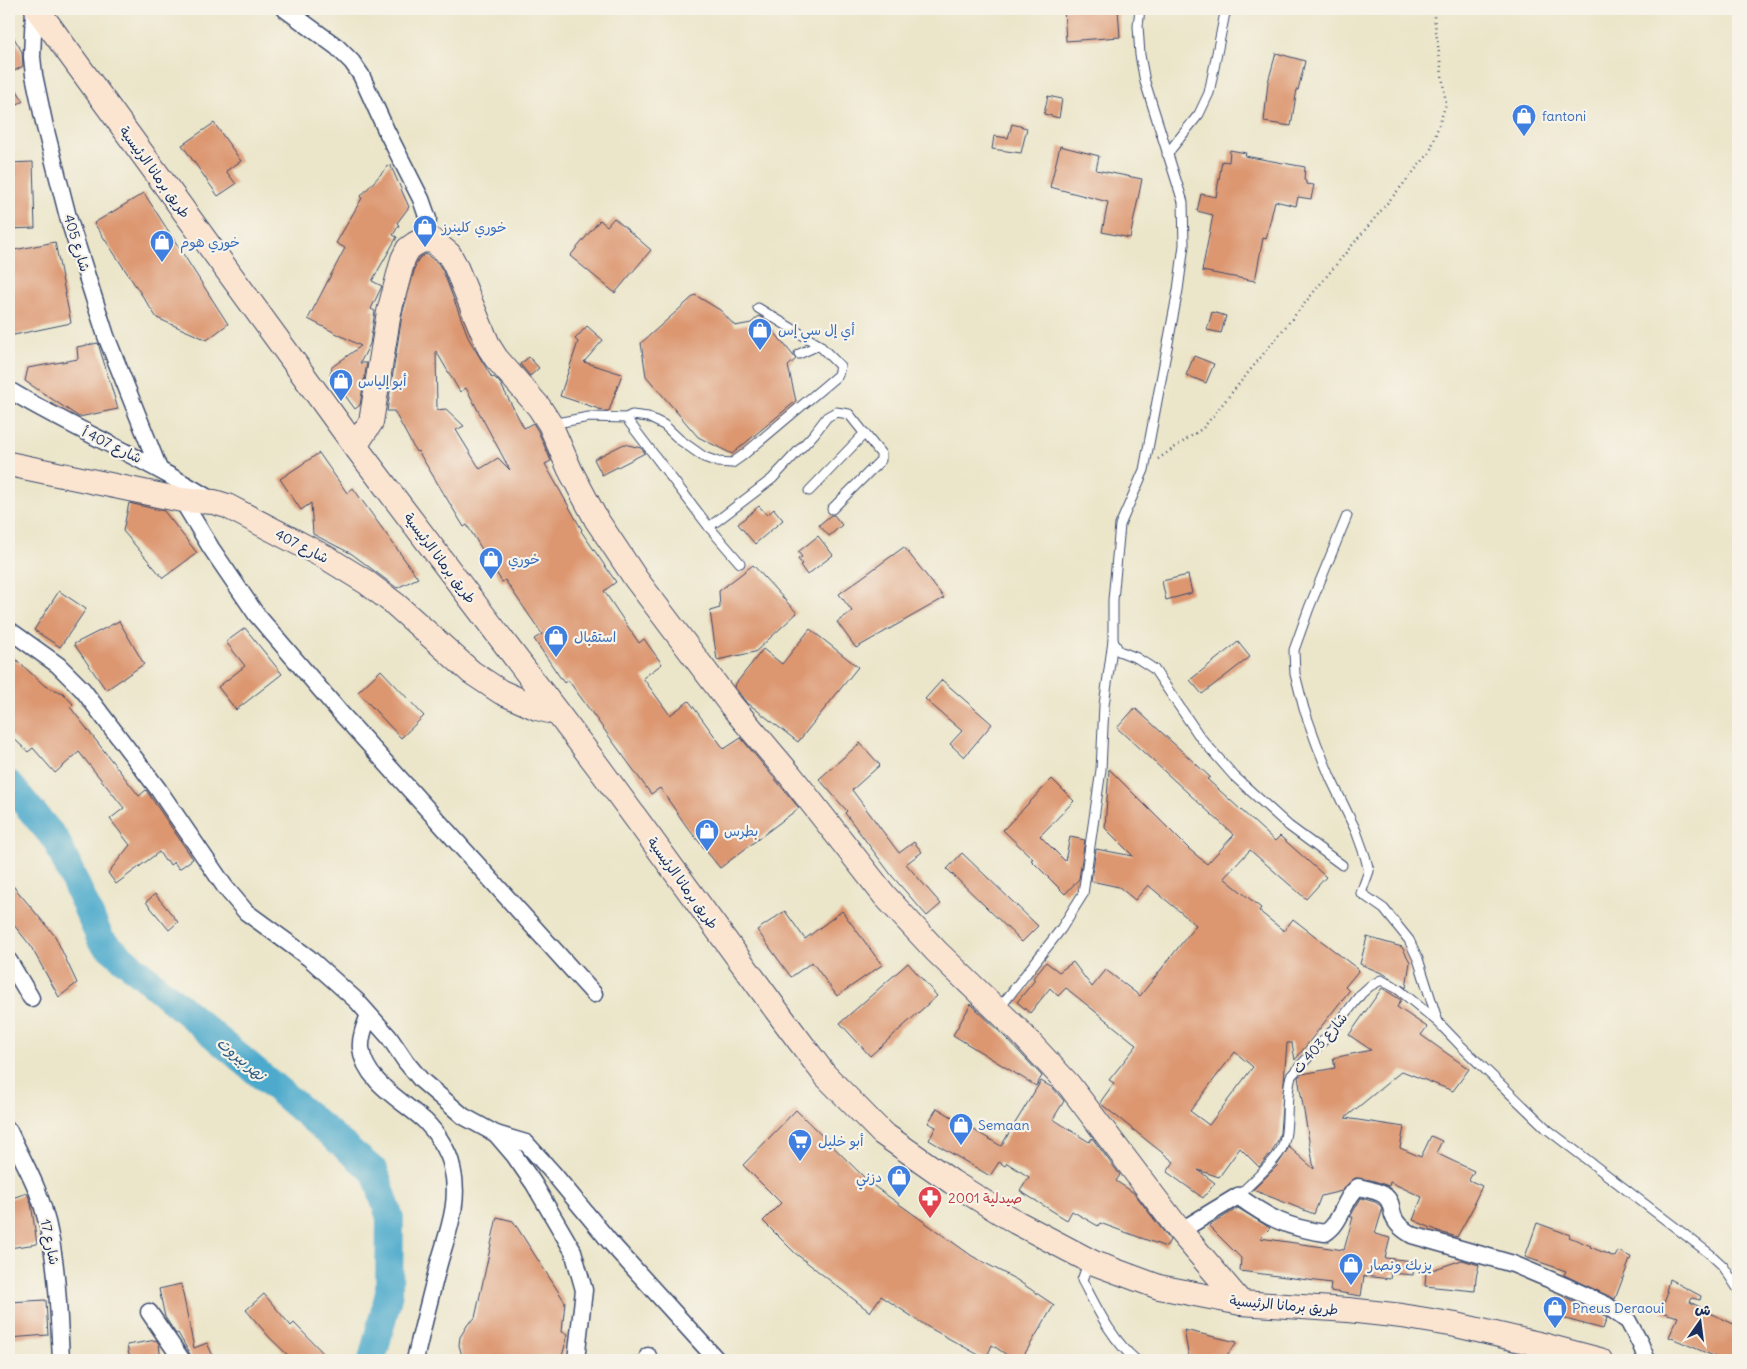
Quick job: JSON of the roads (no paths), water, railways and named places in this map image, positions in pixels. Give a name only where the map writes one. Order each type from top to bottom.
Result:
[{"type":"street","name":"طريق برمانا الرئيسية","points":[[35,9],[355,446],[558,713],[825,1075],[882,1133],[952,1182],[1016,1222],[1089,1260],[1159,1287],[1241,1303],[1348,1310],[1402,1316],[1456,1325],[1600,1360]]},
{"type":"street","name":"شارع 405","points":[[35,9],[32,56],[34,75],[68,217],[106,336],[158,469]]},
{"type":"street","points":[[284,9],[337,47],[352,62],[361,75],[421,199],[428,219],[423,240]]},
{"type":"street","points":[[355,446],[371,422],[389,312],[403,259],[408,249],[423,240],[433,241],[449,254],[489,347],[513,378],[527,392],[550,424],[570,470],[596,519],[636,579],[731,705],[790,775],[885,896],[936,951],[998,1010],[1069,1085],[1180,1231],[1241,1303]]},
{"type":"street","name":"شارع 407 أ","points":[[9,390],[52,415],[158,469],[214,502]]},
{"type":"street","name":"شارع 407","points":[[9,464],[182,500],[214,502],[243,514],[345,569],[395,604],[484,682],[518,700],[558,713]]},
{"type":"street","points":[[182,500],[211,548],[256,614],[345,718],[594,994]]},
{"type":"street","points":[[9,630],[58,665],[83,690],[158,789],[225,887],[246,912],[309,958],[357,1001],[390,1037],[406,1062],[421,1080],[468,1120],[496,1134],[526,1144],[553,1173],[610,1242],[717,1360]]},
{"type":"street","points":[[9,961],[31,998]]},
{"type":"street","points":[[369,1015],[363,1031],[361,1046],[366,1064],[380,1083],[426,1123],[448,1154],[454,1178],[455,1209],[415,1360]]},
{"type":"street","name":"شارع 17","points":[[9,1131],[38,1192],[52,1247],[57,1275],[61,1360]]},
{"type":"street","points":[[496,1134],[529,1176],[573,1251],[584,1290],[576,1360]]},
{"type":"street","points":[[1238,1196],[1260,1213],[1283,1224],[1325,1233],[1332,1229],[1352,1192],[1358,1187],[1369,1189],[1385,1196],[1391,1204],[1392,1212],[1400,1228],[1412,1235],[1513,1264],[1606,1306],[1628,1321],[1647,1360]]},
{"type":"street","name":"شارع 403 ث","points":[[1180,1231],[1238,1196]]},
{"type":"street","points":[[149,1312],[182,1360]]},
{"type":"lane","points":[[998,1010],[1061,929],[1083,894],[1101,770],[1104,705],[1113,641],[1113,600],[1120,525],[1144,470],[1178,290],[1184,245],[1183,202],[1144,82],[1138,26],[1140,9]]},
{"type":"lane","points":[[1167,154],[1199,114],[1209,93],[1225,12],[1231,9]]},
{"type":"lane","points":[[550,424],[589,417],[626,418],[632,415],[648,417],[664,425],[680,440],[704,457],[718,462],[732,463],[838,375],[840,366],[819,344],[758,308]]},
{"type":"lane","points":[[800,354],[819,344]]},
{"type":"lane","points":[[709,527],[772,479],[814,434],[827,417],[836,412],[849,414],[881,454],[881,460],[832,509]]},
{"type":"lane","points":[[626,418],[709,527],[740,563]]},
{"type":"lane","points":[[809,491],[865,433]]},
{"type":"lane","points":[[1346,516],[1294,650],[1295,674],[1304,709],[1331,779],[1366,856],[1369,871],[1361,893],[1384,909],[1408,940],[1418,959],[1438,1022],[1460,1046],[1547,1129],[1710,1254],[1723,1266],[1738,1289]]},
{"type":"lane","points":[[1113,641],[1119,651],[1137,658],[1154,669],[1200,737],[1234,776],[1289,826],[1342,865]]},
{"type":"lane","name":"شارع 403 ث","points":[[1238,1196],[1280,1151],[1284,1138],[1288,1085],[1291,1076],[1333,1030],[1361,994],[1381,980],[1398,989],[1438,1022]]},
{"type":"lane","points":[[1089,1260],[1082,1280],[1102,1319],[1127,1353],[1136,1360]]},
{"type":"waterway","name":"نهر بيروت","points":[[9,784],[56,840],[101,940],[375,1172],[390,1218],[389,1293],[372,1360]]},
{"type":"place","name":"fantoni","points":[[1524,137]]},
{"type":"place","name":"خوري كلينرز","points":[[425,248]]},
{"type":"place","name":"خوري هوم","points":[[162,263]]},
{"type":"place","name":"أي إل سي إس","points":[[760,351]]},
{"type":"place","name":"أبو إلياس","points":[[341,402]]},
{"type":"place","name":"خوري","points":[[491,580]]},
{"type":"place","name":"استقبال","points":[[556,658]]},
{"type":"place","name":"بطرس","points":[[707,852]]},
{"type":"place","name":"Semaan","points":[[961,1146]]},
{"type":"place","name":"أبو خليل","points":[[800,1162]]},
{"type":"place","name":"دزني","points":[[899,1198]]},
{"type":"place","name":"صيدلية 2001","points":[[930,1219]]},
{"type":"place","name":"يزبك ونصار","points":[[1351,1286]]},
{"type":"place","name":"Pneus Deraoui","points":[[1555,1329]]}]
